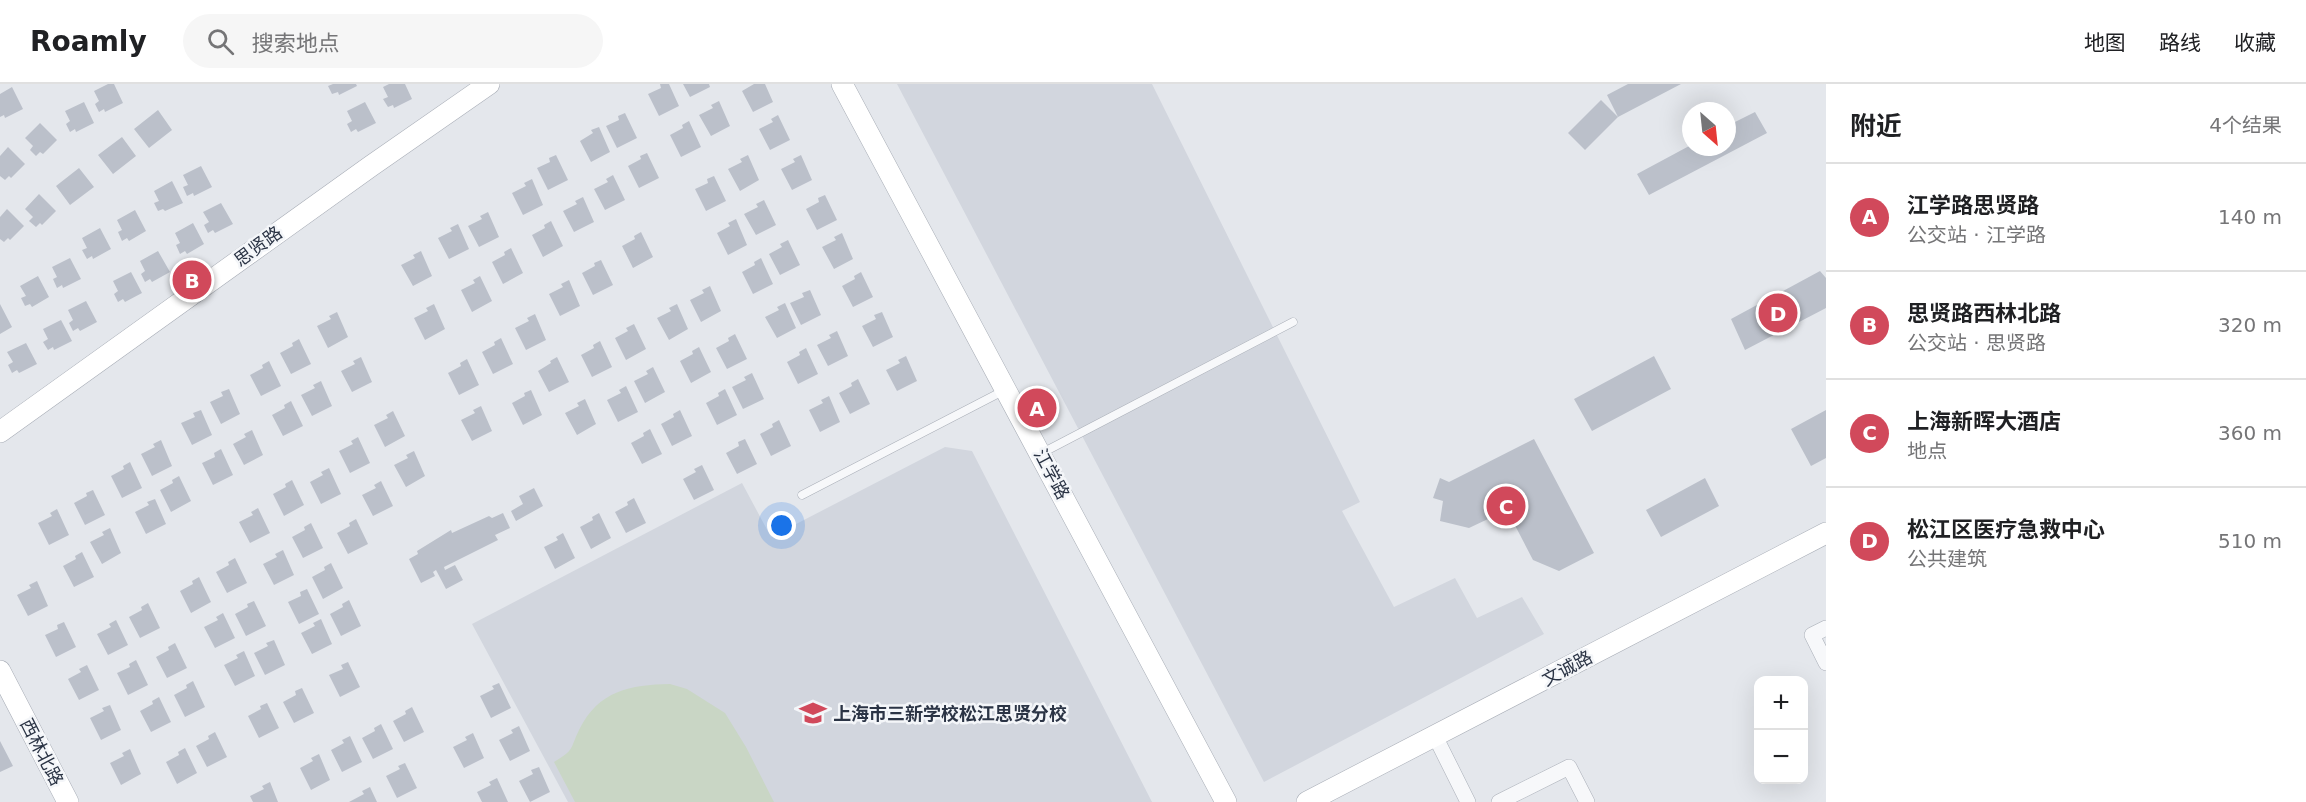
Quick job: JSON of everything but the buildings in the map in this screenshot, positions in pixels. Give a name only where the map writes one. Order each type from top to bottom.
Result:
[{"type":"main road","name":"思贤路","points":[[0,432],[489,84]]},
{"type":"main road","name":"江学路","points":[[842,84],[1226,802]]},
{"type":"main road","name":"文诚路","points":[[1307,802],[1826,532]]},
{"type":"main road","name":"西林北路","points":[[0,671],[68,802]]},
{"type":"street","points":[[1826,628],[1812,635],[1826,663]]},
{"type":"street","points":[[1435,736],[1468,802]]},
{"type":"street","points":[[1499,802],[1569,767],[1587,802]]},
{"type":"lane","points":[[1041,454],[1293,322]]},
{"type":"lane","points":[[802,495],[1006,390]]},
{"type":"shaded area","points":[[897,84],[1152,84],[1360,502],[1342,511],[1394,607],[1455,578],[1477,618],[1522,597],[1544,634],[1264,782]]},
{"type":"shaded area","name":"上海市三新学校松江思贤分校","points":[[945,447],[972,451],[1152,802],[568,802],[472,624],[742,483],[771,537]]},
{"type":"green space","points":[[670,684],[687,689],[725,713],[746,747],[774,802],[575,802],[554,762],[571,749],[587,717],[596,706],[617,692],[642,686]]},
{"type":"place","name":"思贤路西林北路","points":[[192,280]]},
{"type":"place","name":"松江区医疗急救中心","points":[[1778,313]]},
{"type":"place","name":"江学路思贤路","points":[[1037,408]]},
{"type":"place","name":"上海新晖大酒店","points":[[1506,506]]},
{"type":"place","name":"上海市三新学校松江思贤分校","points":[[813,713]]}]
